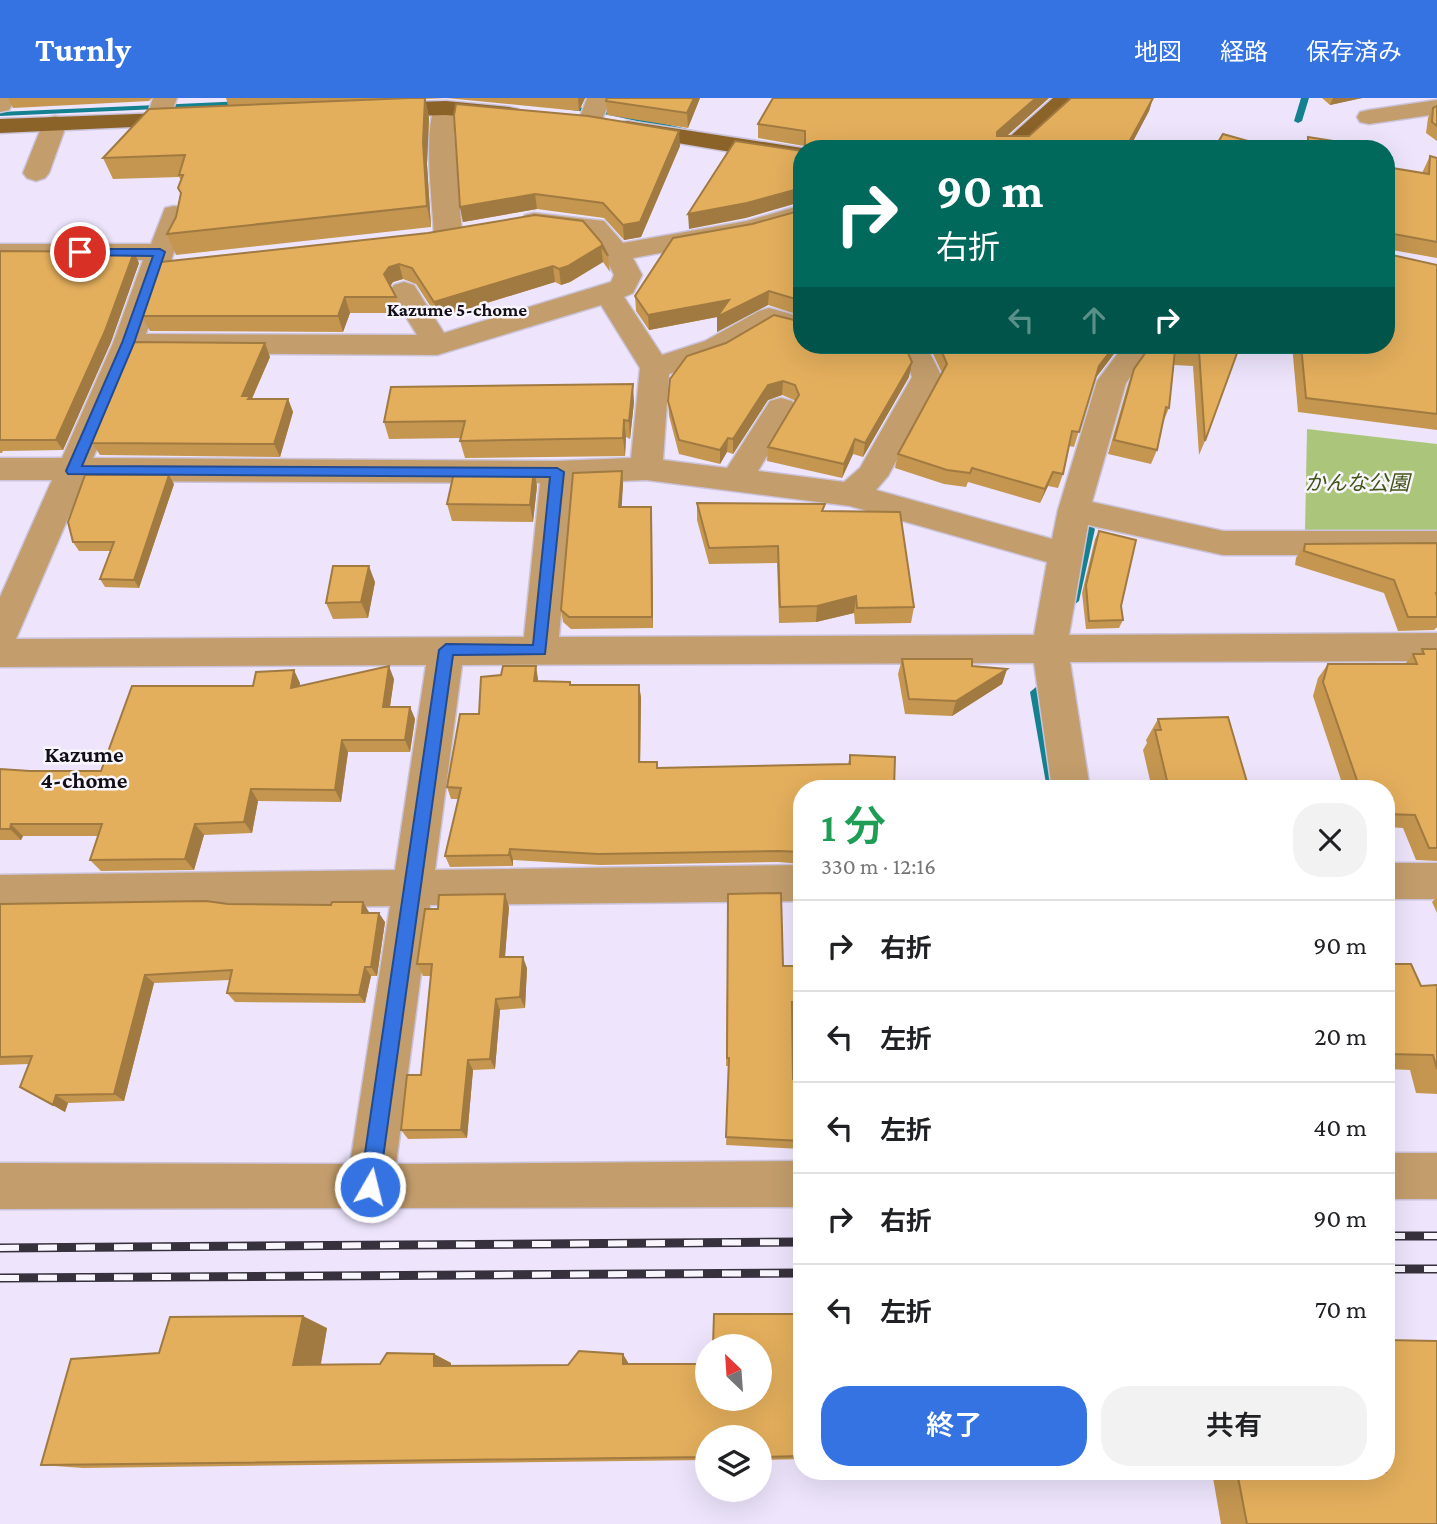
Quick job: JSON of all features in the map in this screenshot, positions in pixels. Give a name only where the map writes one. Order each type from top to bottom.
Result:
[{"type":"main road","points":[[1019,140],[1068,98]]},
{"type":"main road","points":[[358,111],[446,108],[537,117]]},
{"type":"main road","points":[[0,125],[55,123],[161,109],[211,118]]},
{"type":"main road","points":[[564,119],[593,113],[793,154]]},
{"type":"street","points":[[0,105],[4,98]]},
{"type":"street","points":[[1369,117],[1437,107]]},
{"type":"street","points":[[419,239],[456,226],[442,130],[446,108]]},
{"type":"street","points":[[1404,112],[1424,129]]},
{"type":"street","points":[[36,173],[55,123]]},
{"type":"street","points":[[0,636],[166,261],[174,214]]},
{"type":"street","points":[[617,253],[751,228],[793,216]]},
{"type":"street","points":[[128,343],[436,345],[608,294],[623,287],[628,275],[617,253],[594,227],[537,220],[512,225]]},
{"type":"street","points":[[0,252],[166,261]]},
{"type":"street","points":[[404,291],[436,345]]},
{"type":"street","points":[[608,294],[655,368],[646,469]]},
{"type":"street","points":[[655,368],[715,348],[769,317],[793,324]]},
{"type":"street","points":[[850,494],[872,476],[927,377],[920,360],[900,354]]},
{"type":"street","points":[[1070,780],[1050,649],[1064,555],[1074,510],[1112,381],[1132,354]]},
{"type":"street","points":[[736,480],[780,408]]},
{"type":"street","points":[[0,469],[557,472],[646,469],[850,494],[1064,555]]},
{"type":"street","points":[[540,650],[557,472]]},
{"type":"street","points":[[1074,510],[1223,543],[1437,543]]},
{"type":"street","points":[[0,653],[1437,647]]},
{"type":"street","points":[[370,1187],[446,650]]},
{"type":"street","points":[[1395,881],[1437,881]]},
{"type":"street","points":[[0,892],[793,883]]},
{"type":"street","points":[[1395,1177],[1437,1176]]},
{"type":"street","points":[[0,1186],[793,1184]]},
{"type":"green space","name":"かんな公園","points":[[1307,429],[1437,444],[1437,534],[1305,531]]},
{"type":"building","points":[[425,98],[423,142],[427,206],[167,234],[176,217],[181,193],[178,188],[183,175],[179,175],[185,155],[103,158],[149,109]]},
{"type":"building","points":[[607,98],[694,98],[687,113],[606,101]]},
{"type":"building","points":[[773,98],[1036,98],[997,132],[997,136],[1029,136],[1071,98],[1153,98],[1130,140],[805,140],[805,131],[758,124]]},
{"type":"building","points":[[456,104],[588,116],[679,131],[640,222],[623,225],[603,203],[535,194],[460,207],[454,115]]},
{"type":"building","points":[[1437,106],[1437,126],[1432,122],[1433,108]]},
{"type":"building","points":[[1223,134],[1244,140],[1219,140]]},
{"type":"building","points":[[735,141],[793,150],[793,190],[747,203],[688,214]]},
{"type":"building","points":[[1430,156],[1437,158],[1437,242],[1395,234],[1395,168],[1429,174]]},
{"type":"building","points":[[793,213],[793,298],[769,291],[717,317],[729,300],[648,315],[635,296],[673,238],[752,224]]},
{"type":"building","points":[[535,215],[583,221],[601,242],[608,256],[601,246],[568,266],[559,269],[553,266],[434,302],[412,268],[399,264],[389,267],[384,274],[396,297],[345,297],[338,316],[142,316],[161,262],[428,233]]},
{"type":"building","points":[[0,251],[134,252],[105,331],[56,440],[0,440]]},
{"type":"building","points":[[1395,256],[1437,265],[1437,414],[1306,398],[1302,354],[1395,354]]},
{"type":"building","points":[[774,315],[793,320],[793,354],[908,354],[912,362],[865,443],[855,439],[844,464],[768,447],[799,395],[795,385],[783,381],[768,385],[733,439],[728,438],[720,450],[679,440],[668,401],[670,379],[687,356],[726,343]]},
{"type":"building","points":[[134,342],[265,343],[242,396],[250,396],[248,399],[288,399],[274,444],[92,443],[92,437]]},
{"type":"building","points":[[943,354],[1108,354],[1099,366],[1079,432],[1072,431],[1063,474],[1053,472],[1045,489],[972,468],[970,473],[947,470],[898,454],[947,364]]},
{"type":"building","points":[[1145,354],[1175,354],[1169,408],[1166,407],[1157,450],[1114,440],[1134,369]]},
{"type":"building","points":[[1199,354],[1237,354],[1205,441]]},
{"type":"building","points":[[633,384],[629,421],[624,420],[623,438],[460,441],[465,421],[384,422],[391,387]]},
{"type":"building","points":[[455,468],[534,469],[530,505],[447,504]]},
{"type":"building","points":[[622,471],[619,507],[651,507],[652,617],[569,617],[561,610],[573,473]]},
{"type":"building","points":[[85,475],[169,475],[134,580],[100,579],[114,542],[73,542],[68,522]]},
{"type":"building","points":[[697,503],[825,504],[822,511],[900,512],[914,607],[857,608],[856,596],[817,606],[780,607],[778,546],[709,548]]},
{"type":"building","points":[[1099,531],[1136,540],[1121,606],[1123,620],[1089,621],[1086,585]]},
{"type":"building","points":[[1437,543],[1437,617],[1408,617],[1394,580],[1304,551],[1305,544]]},
{"type":"building","points":[[333,566],[369,566],[361,602],[326,603]]},
{"type":"building","points":[[1422,649],[1437,649],[1437,848],[1429,848],[1415,815],[1395,814],[1395,780],[1357,780],[1323,682],[1328,664],[1417,664],[1413,654],[1424,654]]},
{"type":"building","points":[[902,659],[972,659],[972,666],[1007,669],[956,701],[909,699]]},
{"type":"building","points":[[389,666],[383,707],[410,707],[405,740],[342,740],[335,790],[251,789],[244,822],[195,824],[185,859],[90,860],[102,824],[11,824],[10,829],[0,829],[0,769],[101,771],[132,686],[253,686],[256,672],[294,670],[291,688]]},
{"type":"building","points":[[503,666],[536,666],[534,681],[570,682],[570,685],[639,685],[639,762],[657,762],[657,768],[850,764],[850,755],[895,757],[894,780],[793,780],[793,852],[598,854],[510,849],[509,855],[445,856],[461,788],[447,787],[460,714],[479,714],[481,677],[501,675]]},
{"type":"building","points":[[1228,717],[1246,780],[1167,780],[1155,730],[1161,730],[1158,719]]},
{"type":"building","points":[[781,893],[783,966],[793,966],[793,1141],[726,1137],[729,1058],[728,894]]},
{"type":"building","points":[[505,894],[500,957],[523,957],[520,997],[496,999],[490,1059],[468,1060],[461,1130],[401,1130],[407,1075],[421,1075],[432,964],[417,964],[425,909],[438,909],[439,895]]},
{"type":"building","points":[[206,901],[228,904],[331,905],[332,902],[363,902],[362,913],[379,913],[371,967],[365,967],[359,995],[227,993],[232,970],[145,975],[114,1094],[56,1095],[53,1105],[20,1087],[32,1056],[0,1057],[0,904]]},
{"type":"building","points":[[1395,964],[1411,964],[1421,986],[1437,985],[1437,1069],[1433,1055],[1395,1054]]},
{"type":"building","points":[[714,1314],[793,1314],[793,1456],[772,1457],[772,1425],[695,1425],[695,1457],[41,1465],[71,1359],[159,1353],[170,1317],[303,1316],[293,1365],[380,1364],[387,1353],[434,1354],[434,1366],[568,1365],[579,1351],[623,1354],[623,1364],[695,1364],[695,1411],[772,1411],[772,1334],[713,1334]]},
{"type":"building","points":[[1395,1340],[1437,1341],[1437,1524],[1247,1524],[1239,1480],[1395,1480]]},
{"type":"waterway","points":[[1298,121],[1305,98]]},
{"type":"waterway","points":[[0,114],[245,103]]},
{"type":"waterway","points":[[564,107],[609,113],[701,133]]},
{"type":"waterway","points":[[1074,601],[1090,529]]},
{"type":"waterway","points":[[1036,692],[1051,780]]},
{"type":"railway","points":[[1395,1236],[1437,1236]]},
{"type":"railway","points":[[0,1248],[793,1242]]},
{"type":"railway","points":[[1395,1269],[1437,1269]]},
{"type":"railway","points":[[0,1278],[793,1273]]},
{"type":"district","name":"Kazume 5-chome","points":[[457,309]]},
{"type":"district","name":"Kazume 4-chome","points":[[84,767]]},
{"type":"route","points":[[80,252],[160,252],[128,343],[73,471],[557,472],[540,650],[446,650],[370,1187]]}]
